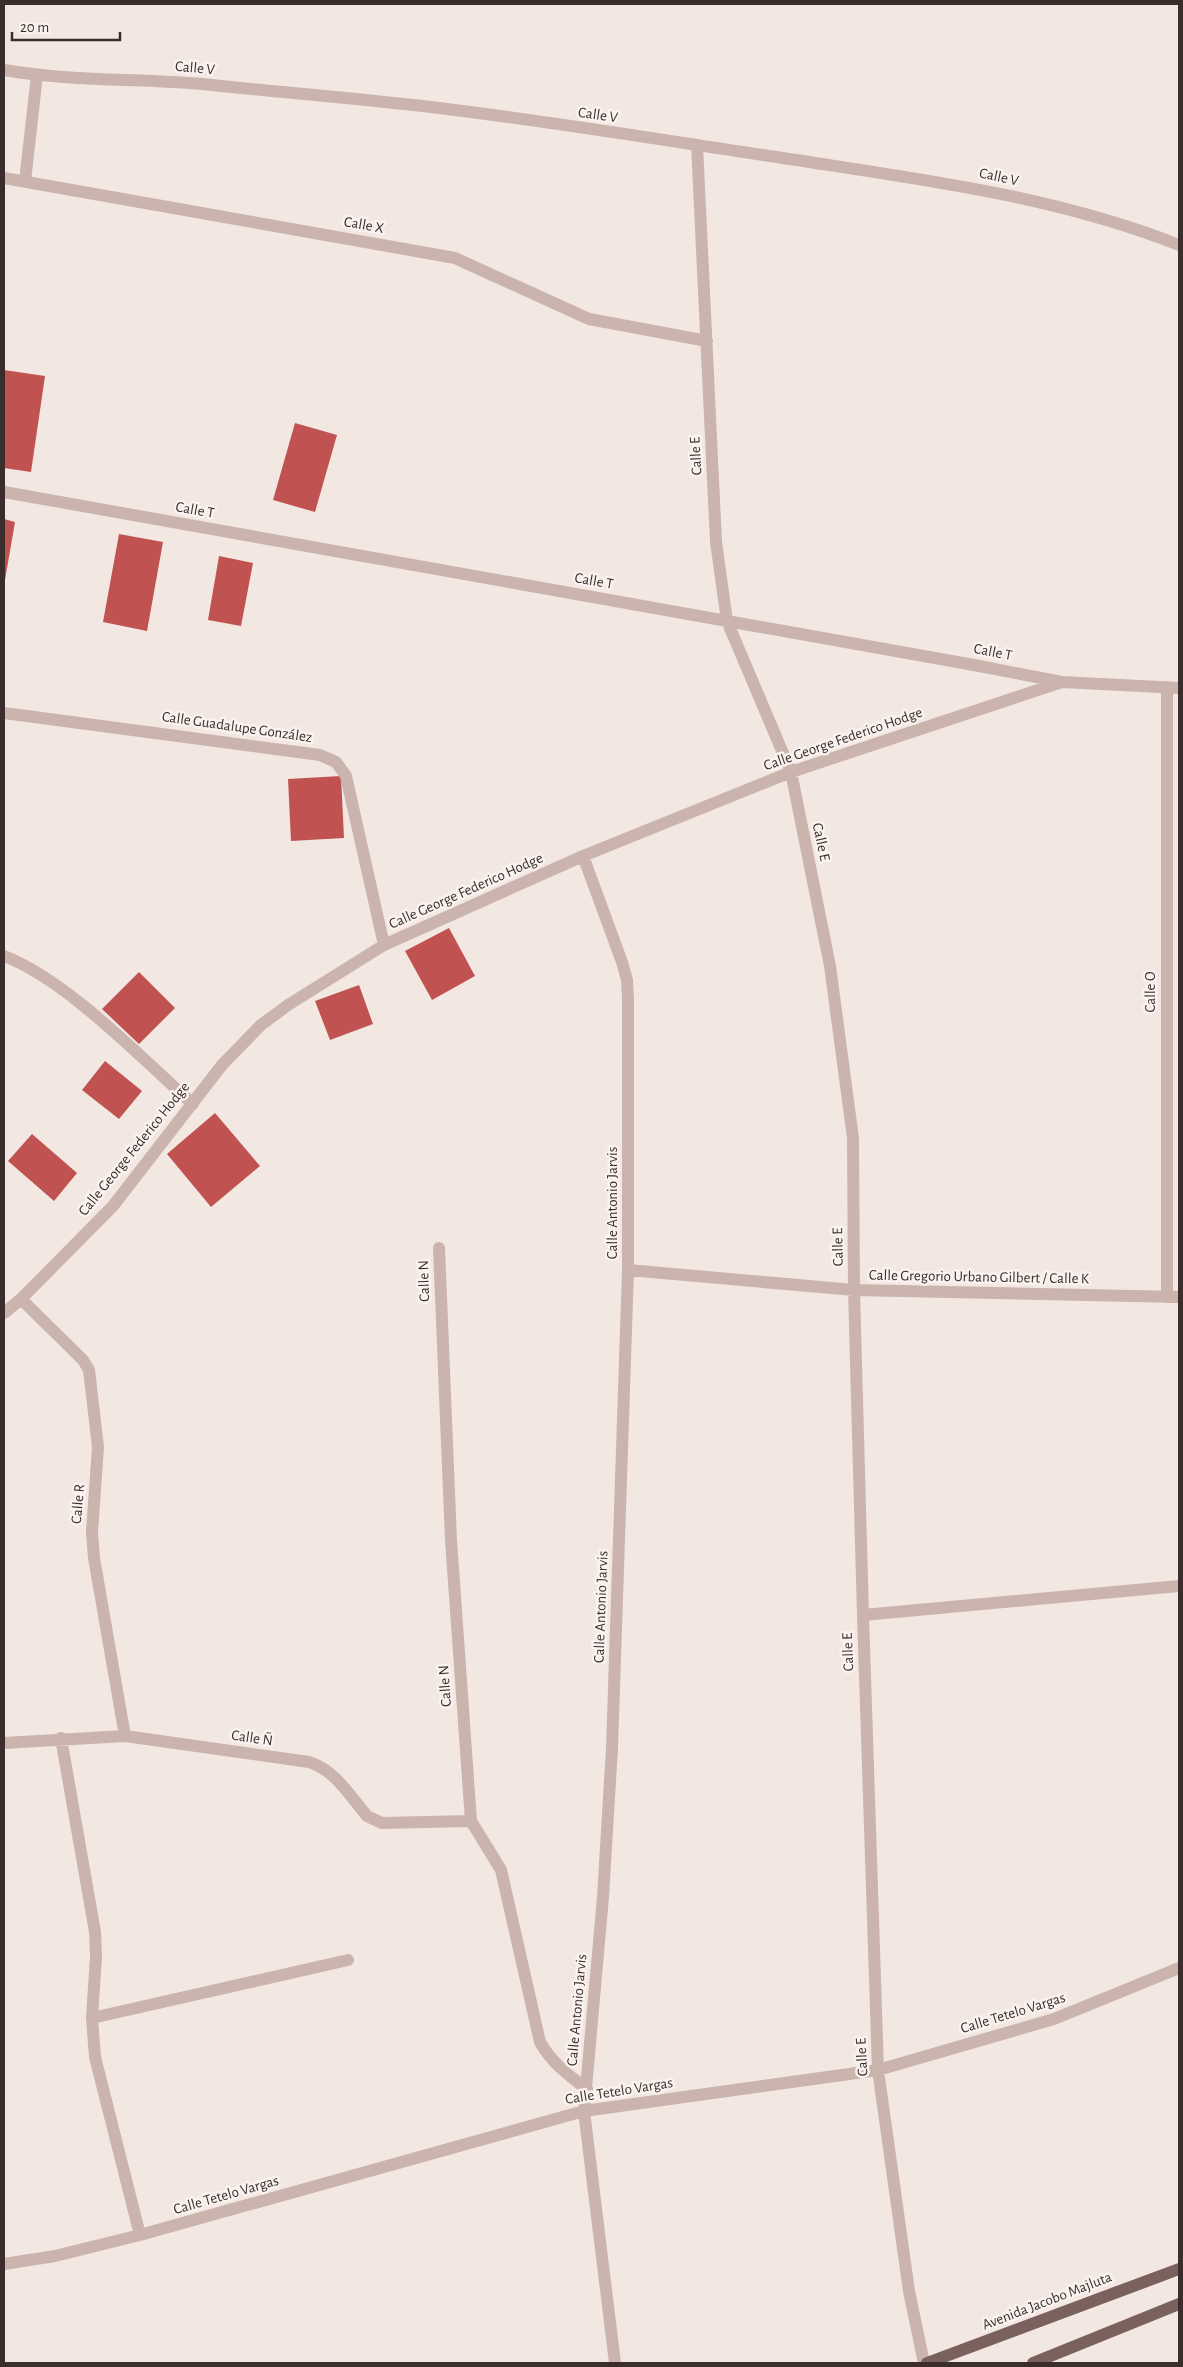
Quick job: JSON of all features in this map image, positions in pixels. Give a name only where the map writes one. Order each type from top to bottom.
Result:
[{"type":"main road","name":"Avenida Jacobo Majluta","points":[[926,2363],[1179,2269]]},
{"type":"main road","points":[[1033,2363],[1179,2304]]},
{"type":"street","name":"Calle V","points":[[4,70],[37,75],[186,83],[440,108],[697,145],[988,190],[1091,215],[1139,229],[1179,245]]},
{"type":"street","points":[[25,181],[37,75]]},
{"type":"street","name":"Calle E","points":[[697,145],[716,542],[727,621],[790,772],[830,966],[853,1138],[854,1290],[878,2070],[910,2291],[926,2363]]},
{"type":"street","name":"Calle X","points":[[4,178],[455,258],[588,319],[707,341]]},
{"type":"street","name":"Calle T","points":[[4,492],[974,664],[1062,682],[1173,688]]},
{"type":"street","name":"Calle George Federico Hodge","points":[[4,1313],[21,1299],[113,1206],[222,1065],[261,1025],[288,1004],[384,945],[583,856],[790,772],[1062,682]]},
{"type":"street","name":"Calle O","points":[[1173,688],[1173,1297]]},
{"type":"street","name":"Calle Guadalupe González","points":[[4,713],[320,755],[336,762],[346,776],[384,945]]},
{"type":"street","name":"Calle Antonio Jarvis","points":[[583,856],[627,980],[628,1270],[612,1748],[603,1897],[584,2111],[615,2363]]},
{"type":"street","points":[[4,956],[29,968],[84,1007],[193,1104]]},
{"type":"street","name":"Calle N","points":[[439,1248],[451,1540],[471,1820],[501,1870],[540,2042],[560,2068],[587,2089]]},
{"type":"street","name":"Calle Gregorio Urbano Gilbert / Calle K","points":[[628,1270],[854,1290],[1173,1297]]},
{"type":"street","name":"Calle R","points":[[21,1299],[84,1360],[89,1370],[98,1447],[92,1532],[93,1551],[125,1736]]},
{"type":"street","points":[[863,1615],[1179,1586]]},
{"type":"street","name":"Calle Ñ","points":[[4,1743],[61,1738],[125,1736],[320,1766],[330,1773],[367,1816],[382,1823],[471,1820]]},
{"type":"street","points":[[61,1738],[96,1932],[92,2018],[95,2057],[140,2236]]},
{"type":"street","points":[[92,2018],[348,1960]]},
{"type":"street","name":"Calle Tetelo Vargas","points":[[4,2264],[55,2256],[140,2236],[584,2111],[878,2070],[1054,2019],[1179,1968]]},
{"type":"building","points":[[4,370],[45,376],[31,472],[4,468]]},
{"type":"building","points":[[295,423],[337,435],[315,512],[273,500]]},
{"type":"building","points":[[4,519],[15,522],[5,580],[4,579]]},
{"type":"building","points":[[119,534],[163,542],[147,631],[103,622]]},
{"type":"building","points":[[219,556],[253,563],[241,626],[208,620]]},
{"type":"building","points":[[341,776],[344,838],[291,841],[288,779]]},
{"type":"building","points":[[449,928],[475,976],[432,1000],[405,951]]},
{"type":"building","points":[[139,972],[175,1008],[139,1044],[102,1009]]},
{"type":"building","points":[[359,985],[373,1024],[330,1040],[315,1001]]},
{"type":"building","points":[[105,1061],[142,1091],[119,1119],[82,1090]]},
{"type":"building","points":[[215,1113],[260,1166],[211,1207],[167,1154]]},
{"type":"building","points":[[32,1134],[77,1173],[54,1201],[8,1161]]}]
